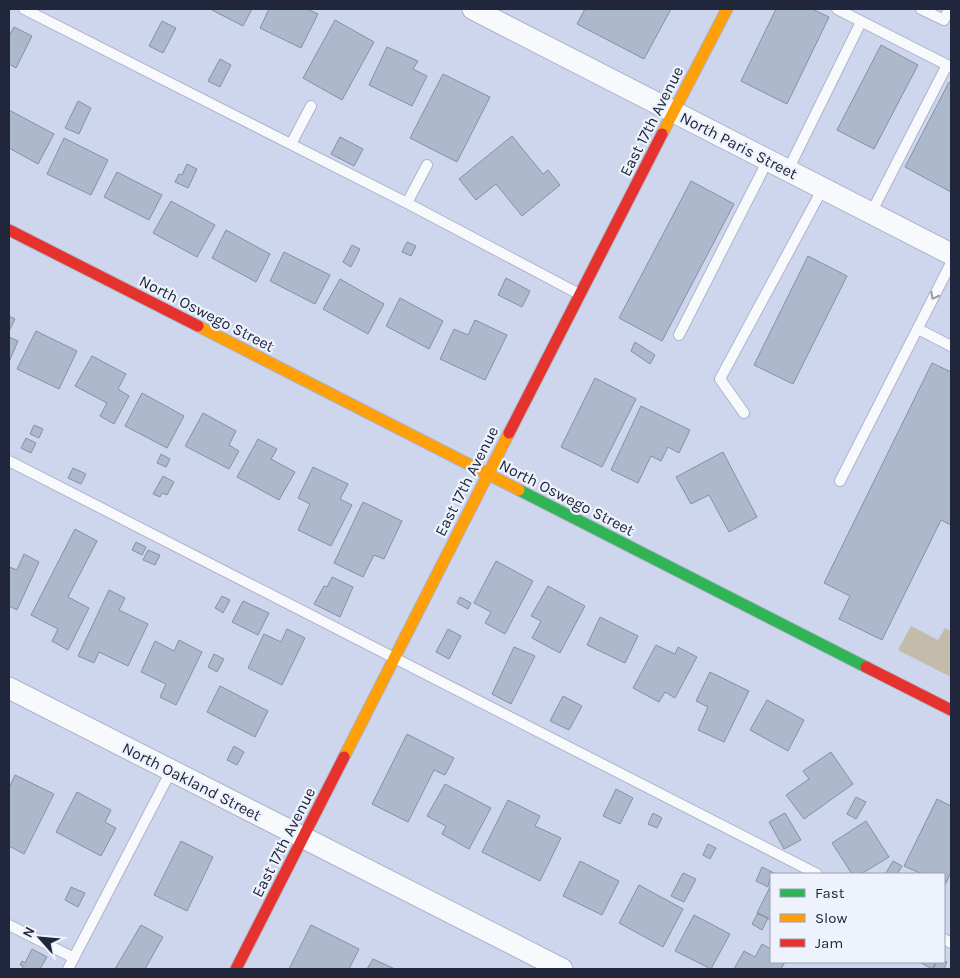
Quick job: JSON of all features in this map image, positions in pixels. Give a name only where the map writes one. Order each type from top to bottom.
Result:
[{"type":"street","name":"North Paris Street","points":[[472,9],[951,254]]},
{"type":"street","name":"East 17th Avenue","points":[[236,969],[579,294],[727,9]]},
{"type":"street","name":"North Oswego Street","points":[[9,230],[951,710]]},
{"type":"street","name":"North Oakland Street","points":[[9,688],[562,969]]},
{"type":"lane","points":[[24,9],[407,203],[579,294]]},
{"type":"lane","points":[[837,9],[949,66],[871,213]]},
{"type":"lane","points":[[921,9],[944,20],[949,9]]},
{"type":"lane","points":[[788,170],[861,22]]},
{"type":"lane","points":[[291,144],[311,106]]},
{"type":"lane","points":[[679,335],[768,160]]},
{"type":"lane","points":[[407,203],[427,164]]},
{"type":"lane","points":[[744,412],[720,379],[823,188]]},
{"type":"lane","points":[[840,481],[951,263]]},
{"type":"lane","points":[[918,329],[951,346]]},
{"type":"lane","points":[[9,462],[815,873]]},
{"type":"lane","points":[[68,969],[171,771]]},
{"type":"lane","points":[[9,924],[74,958]]},
{"type":"shaded area","points":[[911,626],[938,640],[945,628],[951,631],[951,677],[898,650]]},
{"type":"building","points":[[210,9],[252,9],[243,26]]},
{"type":"building","points":[[269,9],[307,9],[318,14],[301,48],[260,28]]},
{"type":"building","points":[[585,9],[671,9],[644,59],[577,24]]},
{"type":"building","points":[[776,9],[812,9],[829,17],[787,104],[741,81]]},
{"type":"building","points":[[335,20],[374,42],[342,100],[303,78]]},
{"type":"building","points":[[162,21],[176,28],[163,53],[149,46]]},
{"type":"building","points":[[14,27],[32,36],[16,68],[9,64],[9,36]]},
{"type":"building","points":[[881,45],[918,65],[874,149],[837,130]]},
{"type":"building","points":[[387,47],[418,61],[413,69],[427,76],[412,106],[369,85]]},
{"type":"building","points":[[220,59],[231,65],[220,87],[208,81]]},
{"type":"building","points":[[443,74],[490,97],[457,162],[410,138]]},
{"type":"building","points":[[949,82],[951,84],[951,192],[905,167]]},
{"type":"building","points":[[78,101],[91,108],[79,134],[65,128]]},
{"type":"building","points":[[9,110],[54,134],[38,164],[9,148]]},
{"type":"building","points":[[512,136],[543,174],[548,170],[560,185],[522,216],[496,184],[476,200],[459,179]]},
{"type":"building","points":[[340,137],[363,149],[354,166],[331,154]]},
{"type":"building","points":[[64,138],[108,160],[91,195],[47,174]]},
{"type":"building","points":[[187,164],[197,169],[188,188],[175,182],[179,174],[182,175]]},
{"type":"building","points":[[117,172],[162,195],[149,220],[104,197]]},
{"type":"building","points":[[691,181],[734,204],[662,341],[619,318]]},
{"type":"building","points":[[171,201],[215,225],[197,257],[153,233]]},
{"type":"building","points":[[226,230],[270,254],[256,282],[212,258]]},
{"type":"building","points":[[407,242],[416,246],[411,256],[402,252]]},
{"type":"building","points":[[352,245],[360,249],[351,267],[343,262]]},
{"type":"building","points":[[284,252],[330,275],[315,304],[270,281]]},
{"type":"building","points":[[808,256],[847,276],[793,384],[754,365]]},
{"type":"building","points":[[506,278],[530,291],[522,307],[498,295]]},
{"type":"building","points":[[340,279],[384,304],[368,334],[323,309]]},
{"type":"building","points":[[400,298],[443,321],[429,349],[386,326]]},
{"type":"building","points":[[9,316],[15,319],[9,331]]},
{"type":"building","points":[[475,320],[507,335],[485,380],[440,359],[454,329],[468,335]]},
{"type":"building","points":[[36,331],[77,351],[59,389],[17,369]]},
{"type":"building","points":[[9,337],[18,341],[9,362]]},
{"type":"building","points":[[635,342],[655,355],[650,364],[631,351]]},
{"type":"building","points":[[92,356],[126,374],[118,389],[129,396],[114,424],[100,416],[107,403],[75,386]]},
{"type":"building","points":[[932,363],[951,372],[951,525],[941,520],[882,640],[839,619],[850,596],[824,583]]},
{"type":"building","points":[[595,378],[636,399],[602,467],[561,447]]},
{"type":"building","points":[[142,393],[184,416],[167,448],[125,426]]},
{"type":"building","points":[[641,406],[690,430],[679,453],[668,447],[661,461],[651,456],[638,483],[611,470]]},
{"type":"building","points":[[203,413],[236,431],[229,445],[239,451],[229,469],[185,446]]},
{"type":"building","points":[[34,425],[43,429],[39,438],[30,434]]},
{"type":"building","points":[[26,438],[36,443],[31,453],[21,448]]},
{"type":"building","points":[[258,439],[277,449],[271,459],[295,472],[279,500],[237,477]]},
{"type":"building","points":[[723,452],[757,517],[729,532],[709,495],[691,504],[676,477]]},
{"type":"building","points":[[161,454],[170,459],[166,467],[157,463]]},
{"type":"building","points":[[313,467],[348,484],[340,499],[352,505],[331,546],[298,530],[310,504],[298,498]]},
{"type":"building","points":[[73,468],[86,474],[81,484],[68,478]]},
{"type":"building","points":[[163,476],[174,482],[167,495],[162,493],[160,497],[153,494]]},
{"type":"building","points":[[363,502],[402,521],[384,559],[374,555],[363,577],[334,563]]},
{"type":"building","points":[[75,529],[97,541],[68,597],[89,608],[68,650],[52,641],[58,629],[31,615]]},
{"type":"building","points":[[136,542],[146,547],[142,555],[132,550]]},
{"type":"building","points":[[148,550],[160,555],[155,565],[143,560]]},
{"type":"building","points":[[24,554],[39,562],[17,610],[9,606],[9,567],[17,570]]},
{"type":"building","points":[[496,561],[533,581],[505,634],[485,623],[491,612],[474,603]]},
{"type":"building","points":[[332,577],[353,587],[340,617],[314,604],[324,586],[327,587]]},
{"type":"building","points":[[548,586],[585,606],[560,653],[532,638],[541,621],[531,616]]},
{"type":"building","points":[[109,590],[125,598],[119,610],[148,624],[128,666],[99,652],[94,663],[78,656]]},
{"type":"building","points":[[222,596],[230,600],[223,613],[215,608]]},
{"type":"building","points":[[460,597],[471,603],[468,609],[457,603]]},
{"type":"building","points":[[243,601],[269,613],[258,635],[232,622]]},
{"type":"building","points":[[600,617],[638,636],[625,663],[587,645]]},
{"type":"building","points":[[287,629],[305,638],[282,685],[248,668],[264,634],[281,642]]},
{"type":"building","points":[[448,629],[461,636],[449,659],[436,652]]},
{"type":"building","points":[[179,640],[202,652],[176,705],[160,697],[166,684],[141,672],[155,641],[174,651]]},
{"type":"building","points":[[656,645],[675,654],[678,647],[697,657],[675,698],[665,692],[659,702],[633,688]]},
{"type":"building","points":[[514,647],[535,656],[511,704],[492,694]]},
{"type":"building","points":[[214,654],[224,659],[217,672],[208,667]]},
{"type":"building","points":[[710,672],[749,691],[724,742],[698,730],[708,707],[696,701]]},
{"type":"building","points":[[220,686],[268,711],[255,737],[207,712]]},
{"type":"building","points":[[563,696],[582,706],[569,730],[550,721]]},
{"type":"building","points":[[767,700],[804,720],[788,751],[750,730]]},
{"type":"building","points":[[407,734],[454,758],[445,775],[434,770],[408,822],[372,804]]},
{"type":"building","points":[[234,746],[244,752],[237,765],[227,760]]},
{"type":"building","points":[[831,752],[853,784],[804,819],[786,795],[809,779],[803,771]]},
{"type":"building","points":[[15,775],[54,794],[24,854],[9,846],[9,788]]},
{"type":"building","points":[[445,784],[491,808],[469,849],[442,834],[446,826],[427,816]]},
{"type":"building","points":[[616,789],[633,798],[620,824],[603,816]]},
{"type":"building","points":[[77,792],[111,810],[105,822],[116,828],[101,856],[56,832]]},
{"type":"building","points":[[856,797],[866,802],[856,819],[847,814]]},
{"type":"building","points":[[937,799],[951,806],[951,872],[945,885],[945,873],[920,873],[904,866]]},
{"type":"building","points":[[508,800],[540,816],[535,826],[561,838],[540,881],[482,852]]},
{"type":"building","points":[[653,813],[662,818],[657,828],[648,824]]},
{"type":"building","points":[[785,813],[801,840],[784,849],[769,822]]},
{"type":"building","points":[[866,821],[889,857],[863,873],[851,873],[832,843]]},
{"type":"building","points":[[181,841],[213,857],[187,911],[154,895]]},
{"type":"building","points":[[708,844],[716,848],[710,859],[703,855]]},
{"type":"building","points":[[580,861],[619,881],[602,915],[563,896]]},
{"type":"building","points":[[893,861],[902,866],[898,873],[886,873]]},
{"type":"building","points":[[762,867],[774,873],[770,873],[768,887],[756,881]]},
{"type":"building","points":[[683,873],[696,879],[684,902],[671,896]]},
{"type":"building","points":[[639,885],[683,909],[663,947],[619,923]]},
{"type":"building","points":[[71,887],[85,893],[78,907],[65,900]]},
{"type":"building","points":[[770,887],[770,920],[757,913]]},
{"type":"building","points":[[758,913],[768,918],[762,930],[752,924]]},
{"type":"building","points":[[694,915],[730,934],[711,969],[675,951]]},
{"type":"building","points":[[141,925],[163,937],[145,969],[115,969]]},
{"type":"building","points":[[311,925],[359,949],[349,969],[289,969]]},
{"type":"building","points":[[762,944],[770,948],[770,963],[784,963],[781,969],[734,969],[744,951],[755,957]]},
{"type":"building","points":[[32,949],[47,957],[40,969],[22,969],[23,966],[20,965],[22,961],[25,963]]},
{"type":"building","points":[[373,959],[395,969],[367,969]]},
{"type":"building","points":[[947,962],[944,969],[933,969],[936,963]]},
{"type":"building","points":[[921,963],[935,963],[932,969]]},
{"type":"traffic: fast","points":[[519,490],[866,667]]},
{"type":"traffic: slow","points":[[662,134],[727,9]]},
{"type":"traffic: slow","points":[[198,326],[519,490]]},
{"type":"traffic: slow","points":[[344,757],[509,433]]},
{"type":"traffic: jam","points":[[509,433],[662,134]]},
{"type":"traffic: jam","points":[[9,230],[198,326]]},
{"type":"traffic: jam","points":[[866,667],[951,710]]},
{"type":"traffic: jam","points":[[236,969],[344,757]]}]
